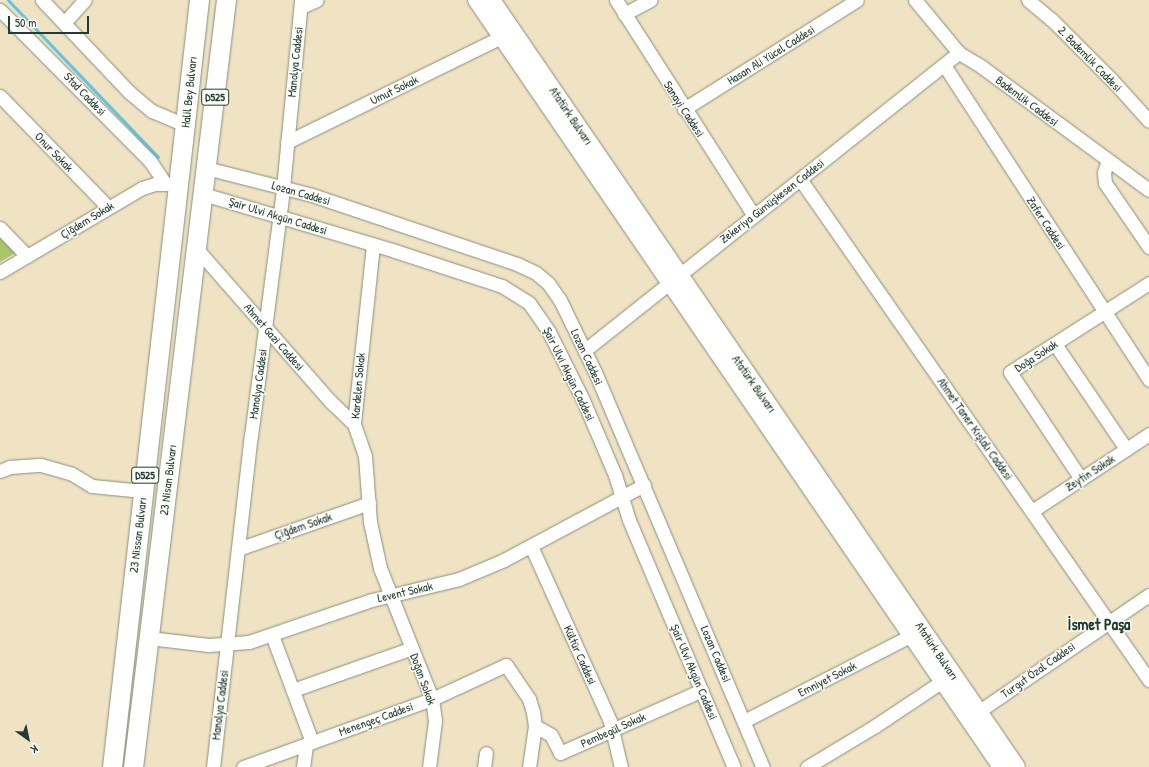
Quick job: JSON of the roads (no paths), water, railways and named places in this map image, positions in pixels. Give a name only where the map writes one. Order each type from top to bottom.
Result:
[{"type":"highway","name":"Halil Bey Bulvarı","points":[[172,184],[185,125],[199,0]]},
{"type":"highway","name":"D525","points":[[203,194],[226,0]]},
{"type":"highway","name":"23 Nissan Bulvarı","points":[[112,767],[144,492],[172,184]]},
{"type":"highway","name":"23 Nisan Bulvarı","points":[[133,767],[203,194]]},
{"type":"main road","name":"Atatürk Bulvarı","points":[[476,0],[674,280],[973,715],[1017,767]]},
{"type":"main road","name":"Atatürk Bulvarı","points":[[492,0],[674,280],[910,636],[947,678]]},
{"type":"main road","name":"Atatürk Bulvarı","points":[[973,715],[1001,767]]},
{"type":"street","points":[[42,0],[136,99],[160,115],[185,125]]},
{"type":"street","points":[[64,23],[85,0]]},
{"type":"street","points":[[301,4],[317,0]]},
{"type":"street","name":"Sanayi Caddesi","points":[[616,0],[684,109],[754,216]]},
{"type":"street","points":[[624,14],[650,0]]},
{"type":"street","name":"Hasan Ali Yücel Caddesi","points":[[684,109],[857,0]]},
{"type":"street","name":"Bademlik Caddesi","points":[[915,0],[959,53],[982,67],[1149,190]]},
{"type":"street","name":"2. Bademlik Caddesi","points":[[1028,0],[1107,74],[1149,121]]},
{"type":"street","name":"Manolya Caddesi","points":[[212,767],[265,325],[280,216],[301,4]]},
{"type":"street","name":"Stad Caddesi","points":[[3,17],[172,184]]},
{"type":"street","name":"Umut Sokak","points":[[288,142],[502,37]]},
{"type":"street","name":"Zekeriya Gümüşkesen Caddesi","points":[[585,350],[959,53]]},
{"type":"street","name":"Zafer Caddesi","points":[[944,65],[1149,380]]},
{"type":"street","name":"Onur Sokak","points":[[0,96],[108,207]]},
{"type":"street","points":[[1108,161],[1104,172],[1105,183],[1149,246]]},
{"type":"street","name":"Lozan Caddesi","points":[[206,168],[283,188],[510,262],[536,273],[553,290],[585,350],[644,485],[763,767]]},
{"type":"street","name":"Ahmet Taner Kışlalı Caddesi","points":[[800,179],[1149,680]]},
{"type":"street","name":"Çiğdem Sokak","points":[[0,272],[142,188],[172,184]]},
{"type":"street","name":"Şair Ulvi Akgün Caddesi","points":[[203,194],[280,216],[502,286],[529,303],[549,332],[575,383],[615,475],[621,497],[734,767]]},
{"type":"street","points":[[0,228],[27,256]]},
{"type":"street","name":"Kardelen Sokak","points":[[374,245],[354,424],[365,456],[369,503],[376,553],[391,595]]},
{"type":"street","name":"Ahmet Gazi Caddesi","points":[[196,248],[330,401],[354,424]]},
{"type":"street","name":"Doğa Sokak","points":[[1081,479],[1010,372],[1149,283]]},
{"type":"street","points":[[1055,344],[1126,449]]},
{"type":"street","name":"Zeytin Sokak","points":[[1032,512],[1149,434]]},
{"type":"street","points":[[0,471],[10,467],[41,465],[72,474],[92,486],[144,492]]},
{"type":"street","name":"Levent Sokak","points":[[149,638],[226,645],[272,635],[391,595],[466,577],[530,546],[644,485]]},
{"type":"street","name":"Çiğdem Sokak","points":[[238,549],[369,503]]},
{"type":"street","name":"Kültür Caddesi","points":[[530,546],[592,679],[613,732],[621,767]]},
{"type":"street","name":"Doğan Sokak","points":[[391,595],[432,699],[435,721],[429,767]]},
{"type":"street","name":"Turgut Özal Caddesi","points":[[973,715],[1108,622],[1149,596]]},
{"type":"street","points":[[272,635],[293,690],[309,744],[304,767]]},
{"type":"street","name":"Emniyet Sokak","points":[[744,722],[910,636]]},
{"type":"street","points":[[293,690],[412,648]]},
{"type":"street","name":"Menengeç Caddesi","points":[[243,767],[432,699],[506,665],[529,699],[535,726]]},
{"type":"street","points":[[807,767],[875,726],[947,678]]},
{"type":"street","name":"Pembegül Sokak","points":[[535,726],[550,735],[560,753],[613,732],[702,690]]},
{"type":"street","points":[[529,767],[535,726]]},
{"type":"street","points":[[484,767],[486,753]]},
{"type":"waterway","points":[[8,0],[158,157]]},
{"type":"district","name":"İsmet Paşa","points":[[1099,624]]}]
